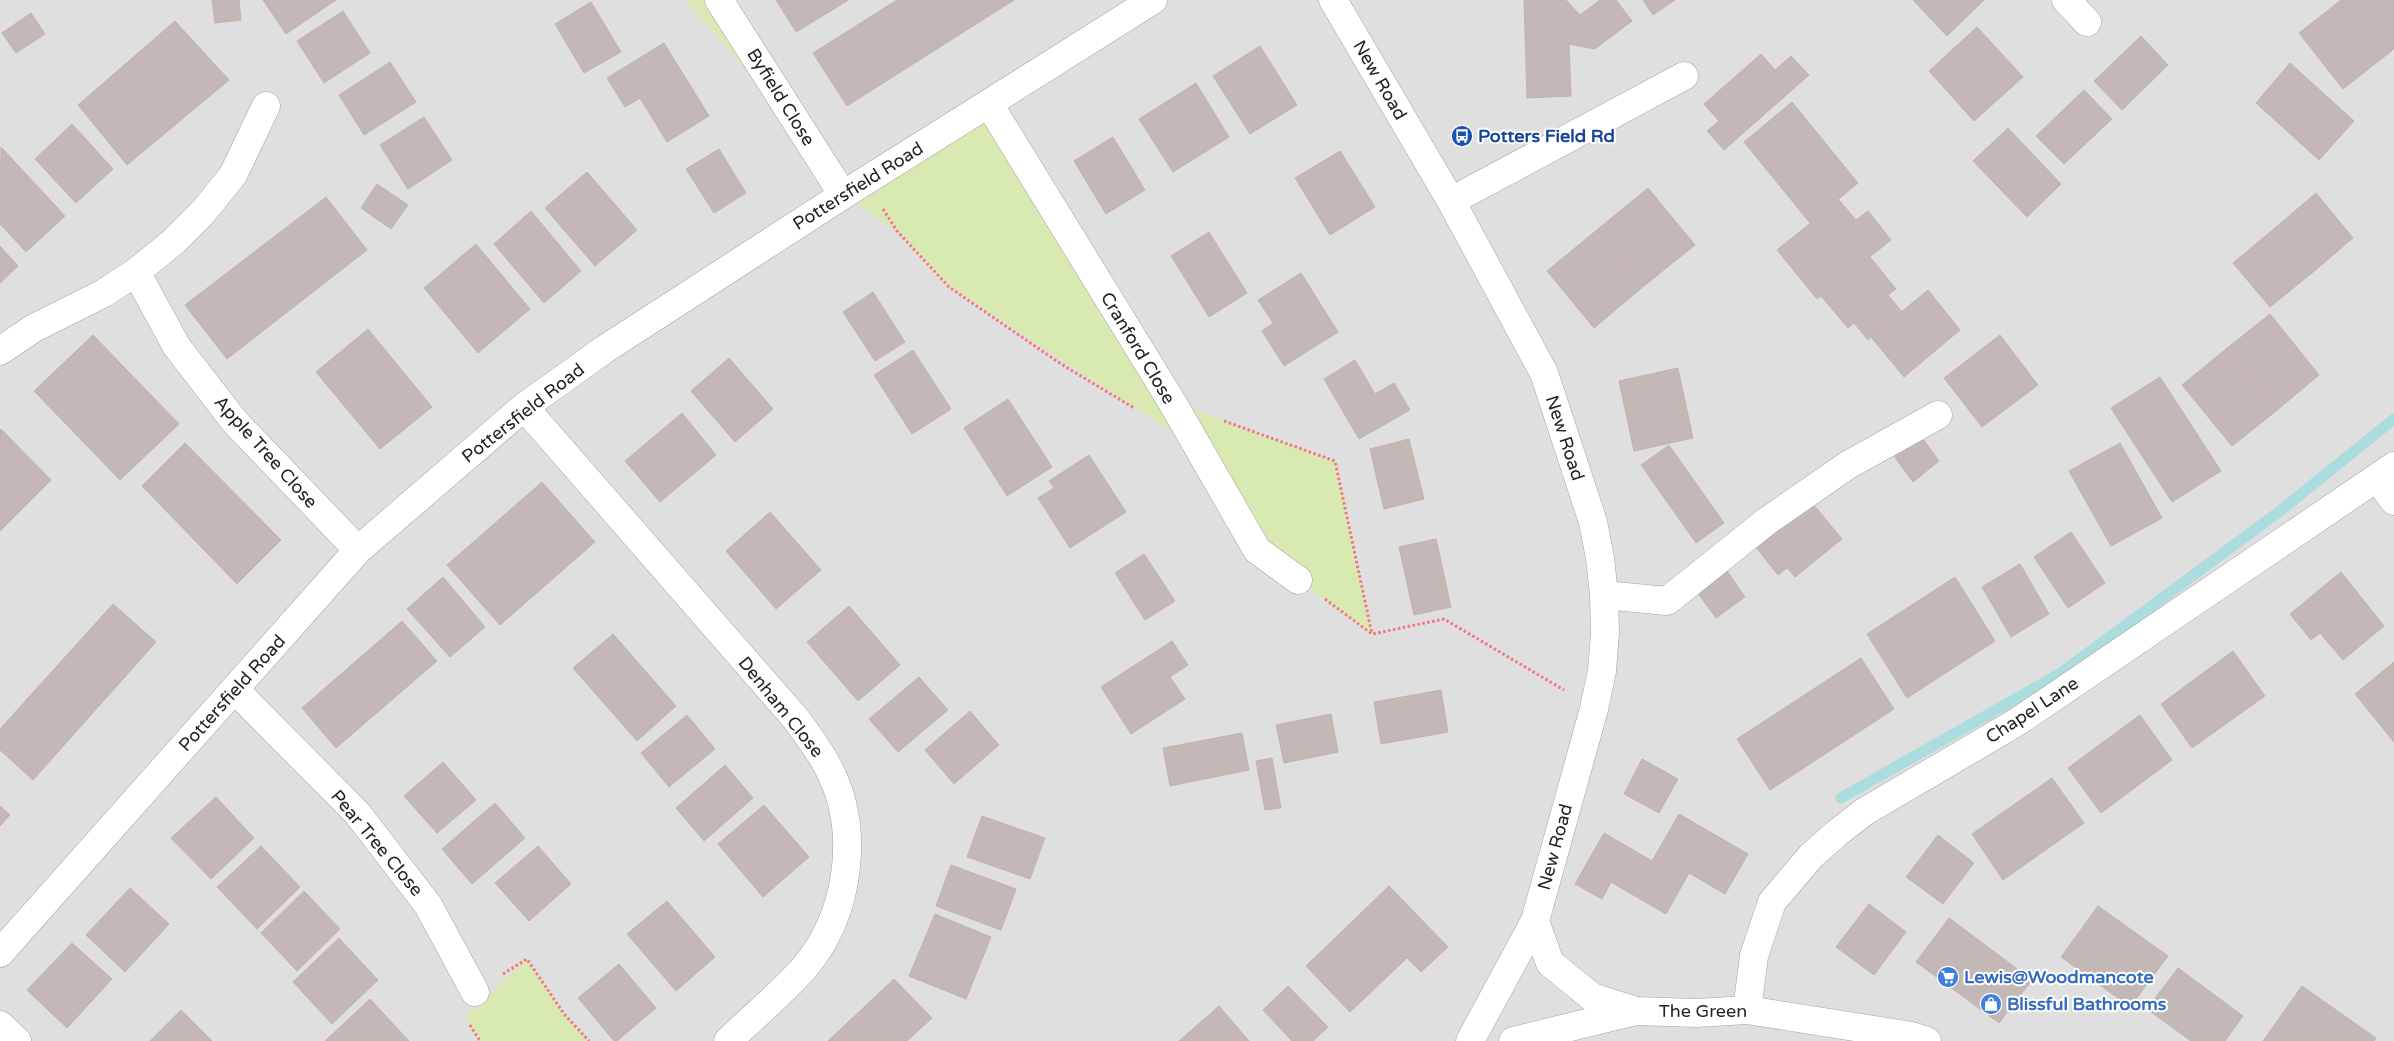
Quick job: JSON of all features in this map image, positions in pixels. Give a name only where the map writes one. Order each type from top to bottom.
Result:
[{"type":"street","name":"Byfield Close","points":[[719,0],[842,195]]},
{"type":"street","name":"Pottersfield Road","points":[[0,953],[358,550],[524,407],[604,349],[842,195],[1153,0]]},
{"type":"street","name":"New Road","points":[[1333,0],[1451,201],[1544,373],[1593,522],[1600,558],[1604,595],[1602,661],[1594,708],[1535,921],[1470,1041]]},
{"type":"street","points":[[2066,0],[2087,22]]},
{"type":"street","points":[[1451,201],[1684,76]]},
{"type":"street","name":"Cranford Close","points":[[989,104],[1172,402],[1257,550],[1298,580]]},
{"type":"street","points":[[0,351],[34,328],[104,293],[136,272],[172,243],[204,211],[233,175],[266,106]]},
{"type":"street","name":"Apple Tree Close","points":[[136,272],[177,347],[235,422],[358,550]]},
{"type":"street","name":"Denham Close","points":[[524,407],[796,718],[815,743],[841,800],[846,831],[847,862],[834,918],[821,944],[805,967],[728,1041]]},
{"type":"street","points":[[1604,595],[1667,601],[1767,521],[1848,465],[1938,415]]},
{"type":"street","points":[[2385,472],[2394,501]]},
{"type":"street","name":"Chapel Lane","points":[[1746,1010],[1754,956],[1772,902],[1811,856],[1837,833],[1864,812],[2017,722],[2385,472]]},
{"type":"street","name":"Pear Tree Close","points":[[235,690],[357,813],[428,905],[475,992]]},
{"type":"street","name":"The Green","points":[[1535,921],[1550,963],[1592,997],[1636,1011],[1696,1013],[1746,1010],[1919,1038]]},
{"type":"street","points":[[1513,1041],[1636,1011]]},
{"type":"street","points":[[0,1025],[17,1041]]},
{"type":"path","points":[[866,180],[897,231],[949,286],[1061,364],[1142,414]]},
{"type":"path","points":[[1172,402],[1335,461],[1372,634]]},
{"type":"path","points":[[1298,580],[1372,634],[1444,619],[1594,708]]},
{"type":"path","points":[[475,992],[527,959],[564,1014],[589,1041]]},
{"type":"shaded area","points":[[0,0],[2394,0],[2394,1041],[0,1041]]},
{"type":"green space","points":[[685,0],[719,0],[809,142]]},
{"type":"green space","points":[[989,104],[1172,402],[1335,461],[1372,634],[1257,550],[1199,449],[949,287],[897,231],[843,195]]},
{"type":"green space","points":[[527,959],[564,1014],[589,1041],[480,1041],[465,1017]]},
{"type":"building","points":[[212,0],[239,0],[241,20],[215,23]]},
{"type":"building","points":[[263,0],[336,0],[286,34]]},
{"type":"building","points":[[776,0],[847,0],[847,1],[796,32]]},
{"type":"building","points":[[897,0],[1014,0],[847,106],[813,53]]},
{"type":"building","points":[[1524,0],[1566,0],[1580,15],[1600,0],[1616,0],[1632,21],[1595,49],[1569,44],[1571,96],[1527,98]]},
{"type":"building","points":[[1643,0],[1675,0],[1653,15]]},
{"type":"building","points":[[1913,0],[1984,0],[1947,36]]},
{"type":"building","points":[[2341,0],[2394,0],[2394,49],[2343,89],[2299,33]]},
{"type":"building","points":[[591,2],[621,52],[584,73],[555,24]]},
{"type":"building","points":[[343,11],[370,53],[324,83],[297,41]]},
{"type":"building","points":[[31,13],[45,34],[16,53],[2,33]]},
{"type":"building","points":[[175,21],[229,80],[127,165],[78,105]]},
{"type":"building","points":[[1977,27],[2023,77],[1974,121],[1929,71]]},
{"type":"building","points":[[2141,36],[2168,65],[2122,110],[2094,81]]},
{"type":"building","points":[[664,43],[709,116],[667,142],[640,98],[625,107],[607,78]]},
{"type":"building","points":[[1260,46],[1297,105],[1250,134],[1213,76]]},
{"type":"building","points":[[1761,54],[1775,70],[1791,56],[1809,75],[1724,150],[1707,131],[1719,121],[1704,104]]},
{"type":"building","points":[[390,62],[416,102],[364,135],[339,95]]},
{"type":"building","points":[[2290,63],[2354,121],[2319,160],[2256,103]]},
{"type":"building","points":[[1196,83],[1229,137],[1173,172],[1139,119]]},
{"type":"building","points":[[2084,90],[2112,119],[2064,164],[2036,136]]},
{"type":"building","points":[[1792,102],[1858,183],[1810,223],[1744,142]]},
{"type":"building","points":[[424,117],[452,160],[408,189],[380,145]]},
{"type":"building","points":[[72,124],[113,169],[76,203],[35,159]]},
{"type":"building","points":[[2008,128],[2061,184],[2027,217],[1973,161]]},
{"type":"building","points":[[1113,137],[1145,190],[1106,214],[1074,161]]},
{"type":"building","points":[[1,147],[65,216],[26,252],[0,224]]},
{"type":"building","points":[[719,149],[746,193],[714,213],[686,169]]},
{"type":"building","points":[[1340,151],[1375,207],[1330,235],[1295,178]]},
{"type":"building","points":[[587,172],[637,230],[595,266],[545,208]]},
{"type":"building","points":[[377,184],[408,205],[391,229],[361,208]]},
{"type":"building","points":[[1648,188],[1695,245],[1644,286],[1598,229]]},
{"type":"building","points":[[2316,193],[2353,238],[2312,273],[2275,228]]},
{"type":"building","points":[[326,197],[367,250],[227,359],[185,305]]},
{"type":"building","points":[[1839,200],[1856,220],[1868,211],[1891,240],[1817,299],[1777,250]]},
{"type":"building","points":[[531,211],[581,271],[544,303],[494,244]]},
{"type":"building","points":[[2275,228],[2312,273],[2270,307],[2233,263]]},
{"type":"building","points":[[1598,229],[1644,286],[1594,328],[1547,271]]},
{"type":"building","points":[[1209,232],[1247,293],[1209,317],[1171,256]]},
{"type":"building","points":[[476,244],[530,309],[478,353],[424,288]]},
{"type":"building","points":[[0,246],[18,266],[0,283]]},
{"type":"building","points":[[1870,257],[1896,289],[1888,295],[1902,312],[1868,340],[1854,323],[1848,328],[1821,296]]},
{"type":"building","points":[[1301,273],[1338,332],[1284,366],[1262,331],[1273,323],[1258,300]]},
{"type":"building","points":[[1928,290],[1960,330],[1904,377],[1871,337]]},
{"type":"building","points":[[873,292],[905,342],[875,361],[843,312]]},
{"type":"building","points":[[2270,314],[2319,375],[2276,411],[2226,349]]},
{"type":"building","points":[[368,329],[432,407],[380,449],[316,372]]},
{"type":"building","points":[[93,335],[179,424],[120,480],[34,391]]},
{"type":"building","points":[[2000,335],[2038,385],[1982,427],[1944,378]]},
{"type":"building","points":[[2226,349],[2276,411],[2232,446],[2182,385]]},
{"type":"building","points":[[913,350],[951,409],[912,434],[874,375]]},
{"type":"building","points":[[729,358],[773,409],[735,442],[691,391]]},
{"type":"building","points":[[1355,360],[1375,394],[1394,383],[1410,410],[1359,439],[1324,379]]},
{"type":"building","points":[[1678,368],[1693,438],[1634,451],[1619,381]]},
{"type":"building","points":[[2160,377],[2221,471],[2172,502],[2111,408]]},
{"type":"building","points":[[1008,399],[1052,467],[1007,496],[964,428]]},
{"type":"building","points":[[682,413],[716,455],[660,502],[625,461]]},
{"type":"building","points":[[1,429],[51,480],[0,531],[0,431]]},
{"type":"building","points":[[1920,435],[1939,461],[1913,482],[1894,456]]},
{"type":"building","points":[[1409,439],[1424,499],[1384,509],[1370,449]]},
{"type":"building","points":[[185,443],[281,540],[237,584],[142,486]]},
{"type":"building","points":[[2120,443],[2162,518],[2111,546],[2069,471]]},
{"type":"building","points":[[1669,445],[1724,523],[1696,543],[1641,465]]},
{"type":"building","points":[[1089,455],[1126,512],[1070,548],[1038,498],[1054,488],[1049,481]]},
{"type":"building","points":[[542,482],[595,542],[500,625],[447,565]]},
{"type":"building","points":[[1813,504],[1842,539],[1795,577],[1787,568],[1778,575],[1755,546]]},
{"type":"building","points":[[770,512],[821,570],[776,609],[726,551]]},
{"type":"building","points":[[2071,532],[2105,583],[2068,608],[2034,557]]},
{"type":"building","points":[[1436,539],[1451,607],[1414,615],[1399,547]]},
{"type":"building","points":[[1144,554],[1175,601],[1145,620],[1115,573]]},
{"type":"building","points":[[2020,564],[2049,614],[2011,637],[1982,587]]},
{"type":"building","points":[[1727,571],[1745,597],[1716,618],[1697,592]]},
{"type":"building","points":[[2341,572],[2384,626],[2343,660],[2320,633],[2311,640],[2290,614]]},
{"type":"building","points":[[443,577],[485,627],[450,657],[407,609]]},
{"type":"building","points":[[1955,577],[1995,641],[1907,698],[1867,634]]},
{"type":"building","points":[[113,604],[156,642],[33,780],[0,750],[0,729]]},
{"type":"building","points":[[849,606],[900,665],[858,701],[807,642]]},
{"type":"building","points":[[402,621],[437,661],[336,748],[302,708]]},
{"type":"building","points":[[613,634],[676,706],[637,741],[573,668]]},
{"type":"building","points":[[1172,641],[1188,665],[1170,677],[1185,699],[1131,734],[1101,687]]},
{"type":"building","points":[[2233,651],[2265,696],[2192,748],[2161,704]]},
{"type":"building","points":[[1861,658],[1894,709],[1770,790],[1737,739]]},
{"type":"building","points":[[2394,662],[2394,742],[2355,694]]},
{"type":"building","points":[[919,677],[948,710],[898,752],[869,719]]},
{"type":"building","points":[[1441,690],[1448,732],[1381,744],[1374,702]]},
{"type":"building","points":[[970,711],[999,745],[954,784],[925,750]]},
{"type":"building","points":[[1331,714],[1338,752],[1284,763],[1276,725]]},
{"type":"building","points":[[687,715],[715,749],[669,787],[641,753]]},
{"type":"building","points":[[2140,715],[2172,760],[2101,813],[2068,768]]},
{"type":"building","points":[[1242,733],[1249,770],[1170,786],[1163,748]]},
{"type":"building","points":[[1272,758],[1281,808],[1265,810],[1256,761]]},
{"type":"building","points":[[1642,759],[1678,779],[1659,813],[1624,794]]},
{"type":"building","points":[[443,762],[476,800],[437,833],[404,796]]},
{"type":"building","points":[[725,765],[753,798],[704,841],[676,808]]},
{"type":"building","points":[[2052,778],[2084,823],[2003,880],[1972,834]]},
{"type":"building","points":[[216,797],[254,838],[211,879],[171,838]]},
{"type":"building","points":[[495,803],[525,838],[472,884],[442,849]]},
{"type":"building","points":[[764,805],[809,857],[763,897],[718,844]]},
{"type":"building","points":[[0,806],[10,815],[0,826]]},
{"type":"building","points":[[1679,814],[1748,854],[1725,894],[1689,873],[1666,914],[1611,882],[1602,899],[1575,884],[1604,833],[1652,861]]},
{"type":"building","points":[[982,816],[1045,838],[1030,879],[967,857]]},
{"type":"building","points":[[1938,835],[1974,863],[1943,904],[1906,877]]},
{"type":"building","points":[[261,846],[300,887],[257,929],[217,887]]},
{"type":"building","points":[[538,846],[571,884],[529,921],[495,883]]},
{"type":"building","points":[[951,865],[1016,889],[1001,930],[936,906]]},
{"type":"building","points":[[1389,886],[1448,947],[1421,972],[1407,958],[1350,1012],[1306,966]]},
{"type":"building","points":[[130,888],[169,924],[125,972],[86,935]]},
{"type":"building","points":[[304,891],[340,929],[297,971],[261,933]]},
{"type":"building","points":[[667,901],[715,957],[676,991],[627,934]]},
{"type":"building","points":[[1869,904],[1906,932],[1874,975],[1836,947]]},
{"type":"building","points":[[2098,906],[2168,956],[2130,1007],[2061,957]]},
{"type":"building","points":[[935,914],[991,937],[966,999],[909,976]]},
{"type":"building","points":[[1949,918],[2032,980],[1999,1023],[1916,962]]},
{"type":"building","points":[[339,938],[378,980],[332,1024],[293,982]]},
{"type":"building","points":[[72,943],[112,979],[67,1028],[27,990]]},
{"type":"building","points":[[619,964],[656,1008],[617,1041],[614,1041],[578,998]]},
{"type":"building","points":[[2178,968],[2243,1016],[2225,1041],[2191,1041],[2147,1009]]},
{"type":"building","points":[[894,979],[932,1018],[907,1041],[828,1041]]},
{"type":"building","points":[[1288,986],[1328,1027],[1313,1041],[1292,1041],[1263,1010]]},
{"type":"building","points":[[2302,986],[2376,1038],[2374,1041],[2263,1041]]},
{"type":"building","points":[[370,999],[409,1041],[325,1041]]},
{"type":"building","points":[[1219,1006],[1249,1041],[1179,1041]]},
{"type":"building","points":[[181,1010],[212,1041],[150,1041]]},
{"type":"waterway","points":[[1841,798],[2061,673],[2280,511],[2394,419]]},
{"type":"place","name":"Potters Field Rd","points":[[1462,136]]},
{"type":"place","name":"Lewis@Woodmancote","points":[[1948,977]]},
{"type":"place","name":"Blissful Bathrooms","points":[[1991,1004]]}]
